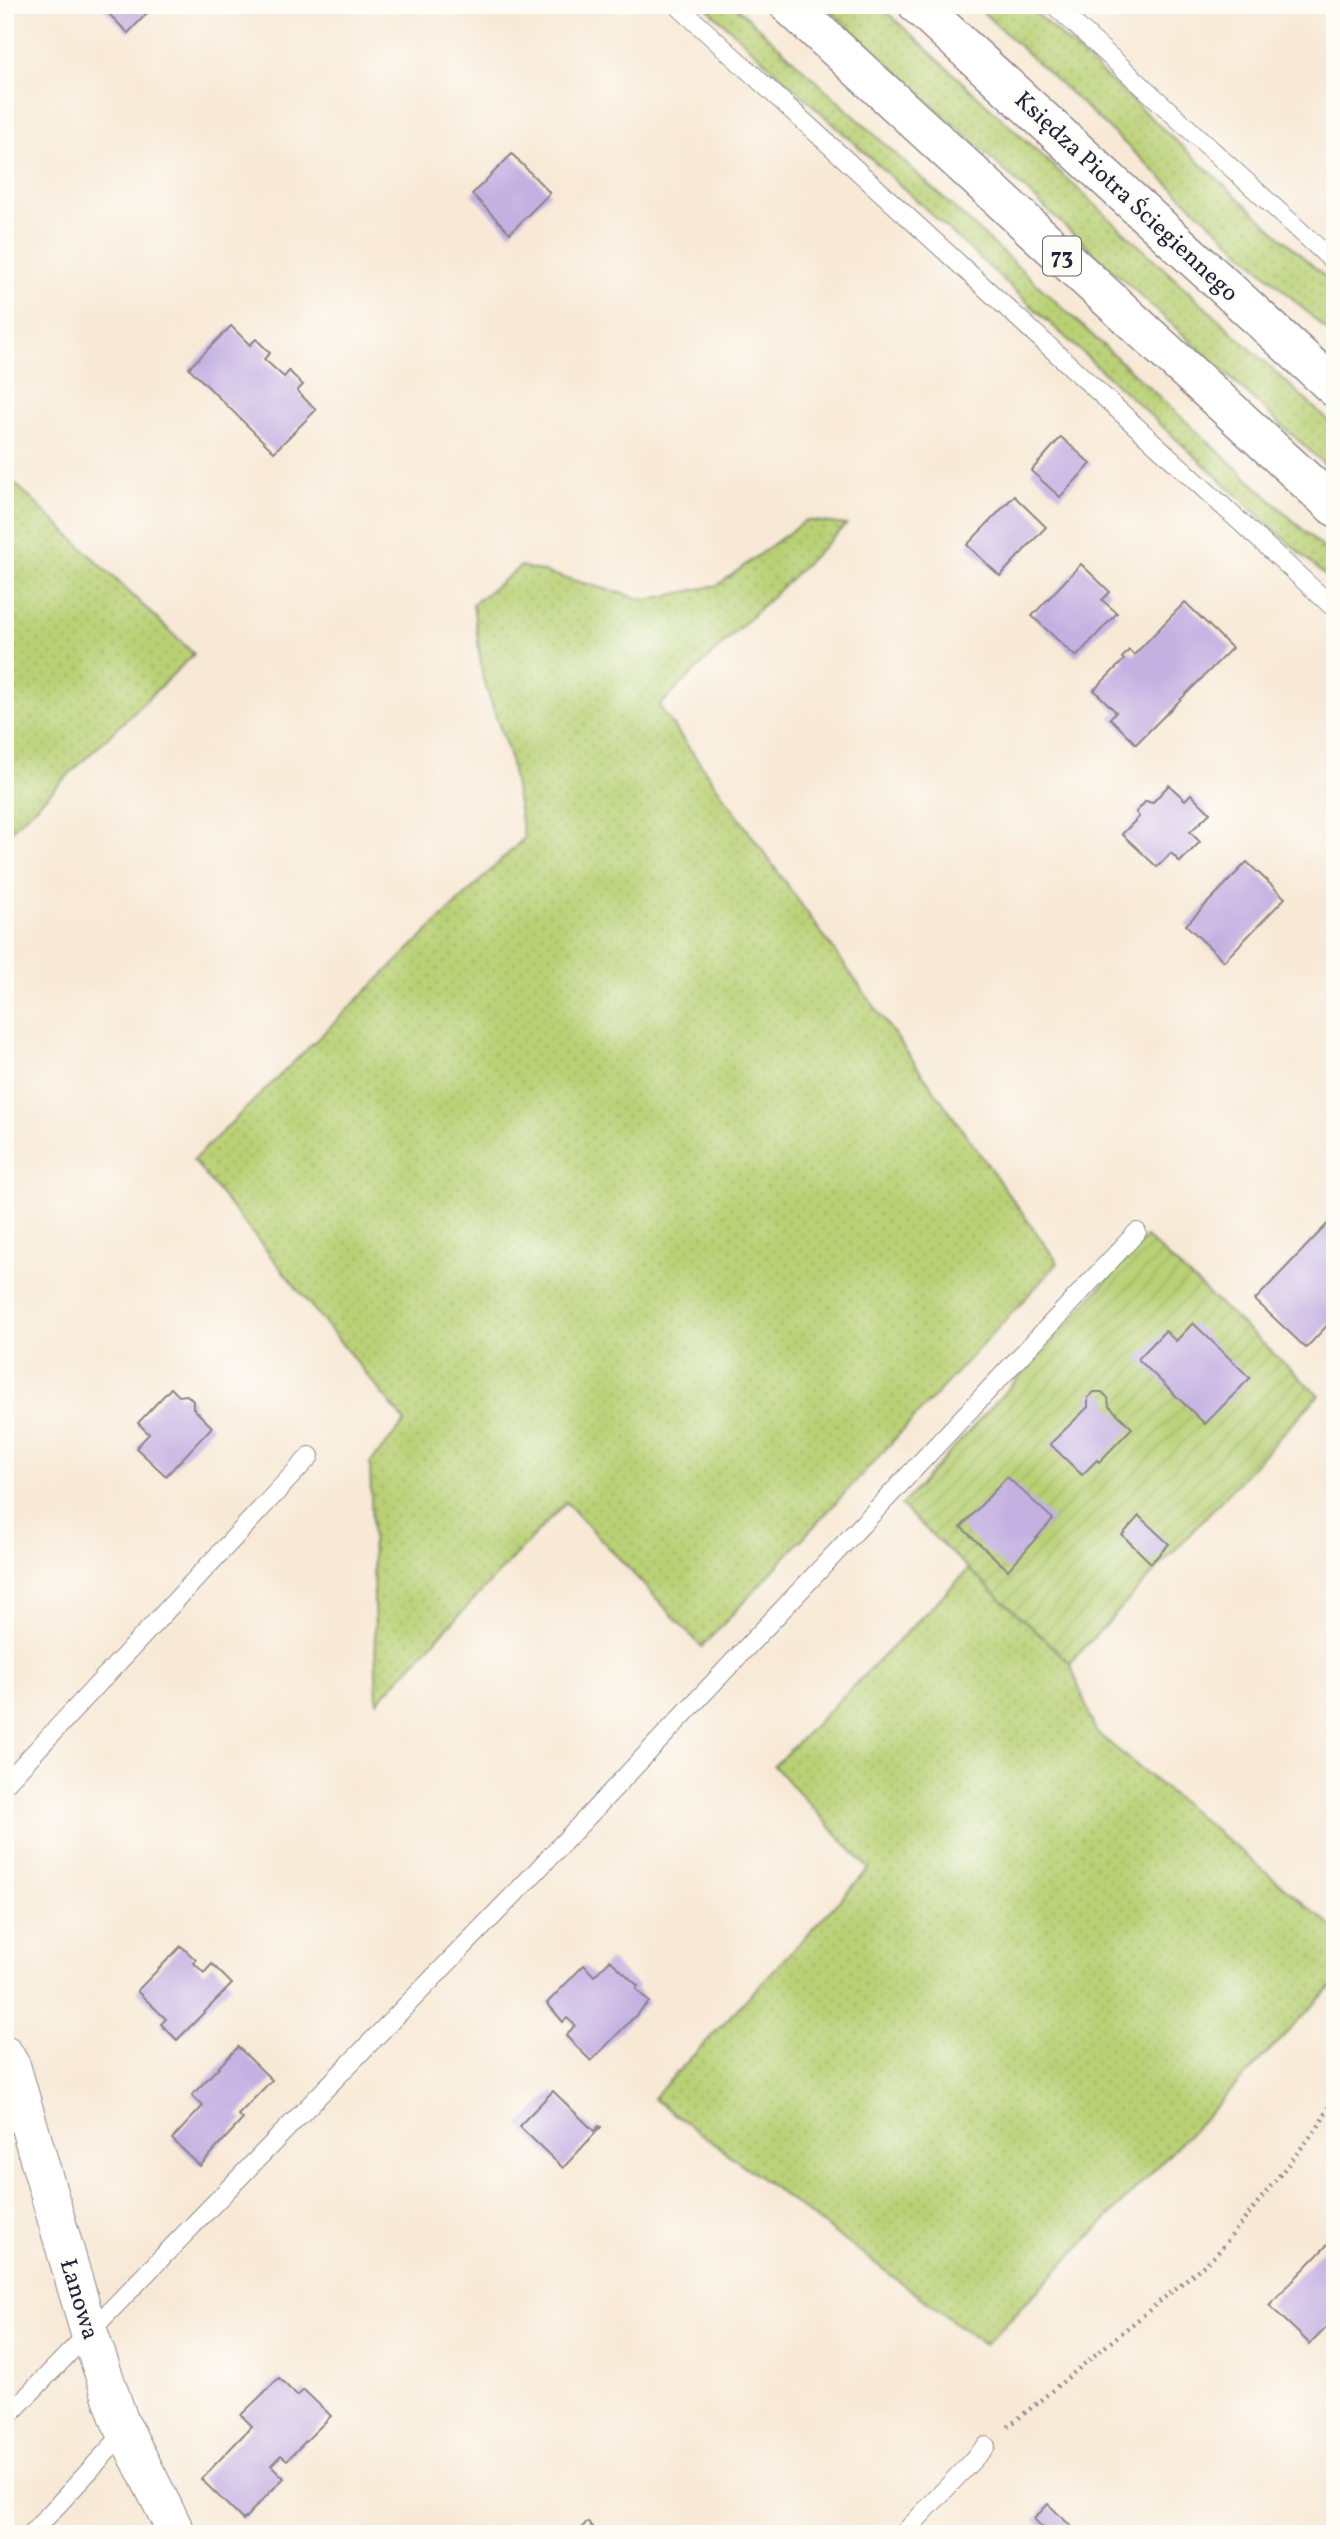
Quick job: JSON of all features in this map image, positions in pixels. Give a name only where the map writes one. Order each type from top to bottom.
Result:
[{"type":"main road","name":"73","points":[[789,5],[1335,507]]},
{"type":"main road","name":"Księdza Piotra Ściegiennego","points":[[918,5],[1335,388]]},
{"type":"street","name":"Łanowa","points":[[5,2055],[12,2067],[89,2333],[125,2432],[177,2534]]},
{"type":"lane","points":[[677,5],[1335,609]]},
{"type":"lane","points":[[1054,5],[1335,263]]},
{"type":"lane","points":[[5,2419],[529,1879],[1137,1232]]},
{"type":"lane","points":[[5,1784],[310,1456]]},
{"type":"lane","points":[[31,2534],[125,2432]]},
{"type":"lane","points":[[903,2534],[986,2446]]},
{"type":"path","points":[[986,2446],[1216,2255],[1318,2127],[1335,2097]]},
{"type":"green space","points":[[704,5],[734,5],[1335,559],[1335,585]]},
{"type":"green space","points":[[824,5],[879,5],[1335,427],[1335,474]]},
{"type":"green space","points":[[975,5],[1027,5],[1335,286],[1335,338]]},
{"type":"green space","points":[[5,474],[194,654],[5,836]]},
{"type":"green space","points":[[806,520],[846,525],[659,706],[1058,1263],[702,1647],[566,1502],[377,1702],[370,1463],[405,1422],[193,1160],[524,838],[509,754],[483,679],[473,604],[521,566],[646,600],[718,585]]},
{"type":"green space","points":[[1146,1237],[1319,1395],[1070,1663],[901,1506]]},
{"type":"green space","points":[[969,1569],[1070,1663],[1096,1732],[1335,1929],[1335,1983],[985,2345],[653,2098],[869,1869],[774,1766]]},
{"type":"building","points":[[100,5],[155,5],[128,33]]},
{"type":"building","points":[[512,154],[550,193],[510,233],[472,194]]},
{"type":"building","points":[[231,326],[250,345],[256,339],[270,353],[264,359],[284,377],[289,371],[303,385],[297,391],[316,410],[274,452],[189,368]]},
{"type":"building","points":[[1061,437],[1091,464],[1060,497],[1031,471]]},
{"type":"building","points":[[1014,496],[1046,527],[1000,576],[967,545]]},
{"type":"building","points":[[1081,564],[1110,592],[1102,600],[1117,613],[1076,657],[1032,616]]},
{"type":"building","points":[[1185,602],[1232,648],[1136,744],[1110,718],[1116,712],[1094,690],[1124,660],[1122,658],[1129,650],[1134,655]]},
{"type":"building","points":[[1169,785],[1185,800],[1191,794],[1210,813],[1190,832],[1200,842],[1180,862],[1171,853],[1157,867],[1122,834],[1139,817],[1136,812],[1146,801],[1152,803]]},
{"type":"building","points":[[1247,862],[1285,898],[1224,961],[1186,925]]},
{"type":"building","points":[[1335,1216],[1335,1317],[1306,1348],[1255,1300]]},
{"type":"building","points":[[1193,1323],[1250,1378],[1205,1424],[1138,1359],[1165,1331],[1176,1341]]},
{"type":"building","points":[[171,1388],[179,1396],[187,1395],[193,1401],[193,1408],[212,1427],[166,1476],[136,1448],[149,1434],[138,1423]]},
{"type":"building","points":[[1094,1392],[1102,1392],[1108,1398],[1109,1406],[1132,1428],[1099,1462],[1097,1460],[1082,1475],[1050,1444],[1088,1407],[1088,1398]]},
{"type":"building","points":[[1007,1477],[1053,1519],[1008,1570],[961,1527]]},
{"type":"building","points":[[1139,1516],[1169,1544],[1151,1563],[1122,1535]]},
{"type":"building","points":[[181,1946],[196,1960],[194,1963],[204,1973],[212,1964],[232,1984],[177,2040],[161,2024],[166,2019],[137,1991]]},
{"type":"building","points":[[610,1960],[638,1986],[636,1989],[649,2002],[591,2061],[566,2036],[575,2025],[567,2018],[563,2022],[547,2003],[584,1965],[594,1976]]},
{"type":"building","points":[[238,2047],[272,2080],[238,2115],[243,2119],[200,2166],[172,2139],[203,2106],[192,2095]]},
{"type":"building","points":[[553,2091],[594,2131],[601,2127],[563,2168],[519,2126]]},
{"type":"building","points":[[1335,2237],[1335,2319],[1310,2344],[1269,2305]]},
{"type":"building","points":[[279,2378],[297,2396],[304,2390],[331,2416],[287,2460],[281,2455],[271,2465],[284,2478],[243,2520],[201,2479],[252,2426],[241,2415]]},
{"type":"building","points":[[1048,2504],[1079,2534],[1041,2534],[1045,2530],[1034,2519]]},
{"type":"building","points":[[587,2522],[599,2534],[576,2534]]}]
